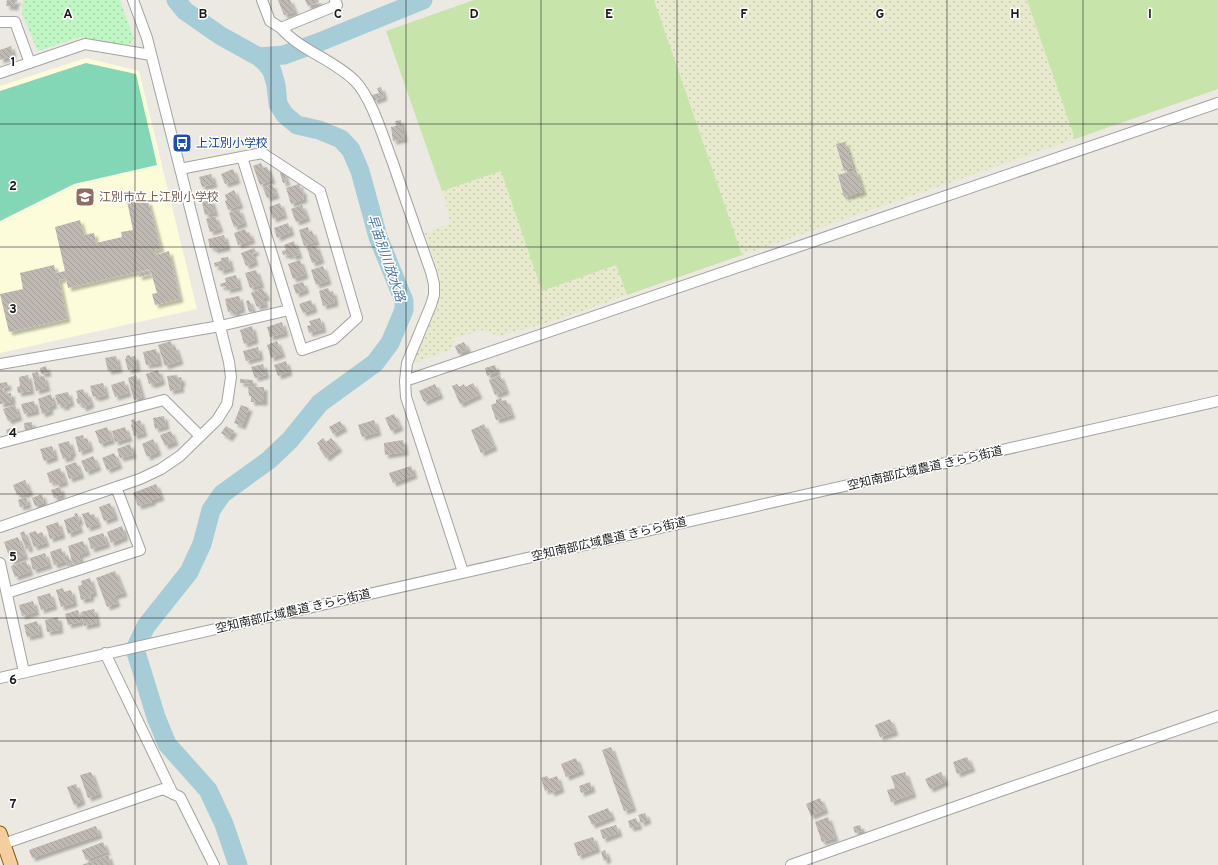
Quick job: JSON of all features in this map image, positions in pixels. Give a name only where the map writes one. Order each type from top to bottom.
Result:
[{"type":"main road","points":[[1,840],[11,865]]},
{"type":"street","points":[[0,527],[140,479],[161,469],[180,456],[217,420],[227,404],[231,377],[220,326],[151,55],[133,0]]},
{"type":"street","points":[[262,0],[270,21],[281,28],[288,36],[310,52],[341,70],[355,81],[365,96],[378,122],[431,272],[434,284],[434,294],[431,305],[407,363],[405,382],[406,397],[463,572]]},
{"type":"street","points":[[281,28],[337,6],[335,0]]},
{"type":"street","points":[[0,22],[15,22],[30,62]]},
{"type":"street","points":[[0,73],[85,44],[151,55]]},
{"type":"street","points":[[405,382],[1218,103]]},
{"type":"street","points":[[180,169],[262,153],[320,191],[358,318],[334,339],[302,350],[242,157]]},
{"type":"street","points":[[0,364],[220,326],[289,310]]},
{"type":"street","points":[[0,443],[164,400],[200,436]]},
{"type":"street","name":"空知南部広域農道 きらら街道","points":[[0,678],[1218,401]]},
{"type":"street","points":[[7,593],[140,550],[116,487]]},
{"type":"street","points":[[0,563],[24,672]]},
{"type":"street","points":[[105,653],[173,794]]},
{"type":"street","points":[[791,865],[1218,716]]},
{"type":"street","points":[[1,840],[163,789],[180,797],[214,865]]},
{"type":"shaded area","points":[[654,0],[1027,0],[1075,139],[742,255]]},
{"type":"shaded area","name":"江別市立上江別小学校","points":[[86,58],[139,71],[197,309],[0,353],[0,86]]},
{"type":"shaded area","points":[[501,171],[542,291],[616,265],[627,295],[553,321],[499,336],[483,330],[455,338],[450,350],[412,364],[440,298],[440,276],[425,233],[451,223],[442,191]]},
{"type":"green space","points":[[23,0],[120,0],[134,39],[128,46],[80,37],[38,51],[22,14]]},
{"type":"green space","points":[[474,0],[654,0],[742,255],[627,295],[616,265],[542,291],[501,171],[442,191],[386,31]]},
{"type":"green space","points":[[1027,0],[1218,0],[1218,89],[1075,139]]},
{"type":"green space","points":[[86,63],[136,74],[157,165],[74,184],[0,221],[0,91]]},
{"type":"building","points":[[7,0],[17,0],[17,2],[15,2],[15,7],[6,6]]},
{"type":"building","points":[[278,0],[290,0],[295,12],[284,15]]},
{"type":"building","points":[[305,0],[318,0],[319,2],[308,6]]},
{"type":"building","points":[[11,46],[12,56],[0,60],[0,50]]},
{"type":"building","points":[[381,87],[384,97],[374,101],[372,95],[379,93],[377,88]]},
{"type":"building","points":[[401,120],[404,139],[393,141],[391,127],[396,126],[395,121]]},
{"type":"building","points":[[845,142],[853,168],[844,171],[836,144]]},
{"type":"building","points":[[261,163],[263,168],[267,167],[272,180],[260,185],[253,166]]},
{"type":"building","points":[[233,169],[237,180],[225,184],[221,174]]},
{"type":"building","points":[[856,170],[863,192],[844,197],[838,175]]},
{"type":"building","points":[[283,171],[287,182],[283,183],[280,173]]},
{"type":"building","points":[[211,174],[214,184],[202,187],[199,177]]},
{"type":"building","points":[[272,184],[276,195],[267,198],[263,188]]},
{"type":"building","points":[[299,184],[301,190],[304,192],[304,199],[291,204],[286,188]]},
{"type":"building","points":[[234,190],[240,205],[228,210],[225,195]]},
{"type":"building","points":[[136,198],[138,203],[148,201],[161,249],[155,250],[156,255],[169,251],[180,299],[155,305],[152,294],[157,293],[150,269],[68,288],[66,278],[59,280],[67,319],[9,332],[0,294],[23,289],[20,273],[54,265],[56,273],[65,271],[55,227],[80,220],[84,235],[94,233],[96,243],[122,237],[121,232],[133,230],[127,201]]},
{"type":"building","points":[[211,200],[215,213],[205,215],[202,202]]},
{"type":"building","points":[[280,203],[284,215],[273,219],[269,207]]},
{"type":"building","points":[[302,205],[307,218],[296,222],[291,209]]},
{"type":"building","points":[[239,209],[244,223],[234,227],[229,213]]},
{"type":"building","points":[[215,216],[220,229],[210,232],[206,219]]},
{"type":"building","points":[[288,223],[291,232],[277,238],[274,228]]},
{"type":"building","points":[[308,227],[309,232],[312,231],[316,242],[304,246],[299,230]]},
{"type":"building","points":[[245,229],[247,233],[249,232],[252,240],[238,245],[234,233]]},
{"type":"building","points":[[224,235],[227,247],[214,250],[213,247],[210,248],[208,239]]},
{"type":"building","points":[[294,241],[299,255],[293,257],[292,254],[287,256],[286,254],[283,255],[282,251],[286,250],[284,245]]},
{"type":"building","points":[[316,245],[321,260],[312,263],[307,248]]},
{"type":"building","points":[[254,248],[256,252],[252,253],[255,262],[246,266],[241,253]]},
{"type":"building","points":[[228,257],[231,268],[220,271],[219,266],[215,267],[214,263],[221,261],[221,258]]},
{"type":"building","points":[[300,260],[305,275],[293,279],[288,264]]},
{"type":"building","points":[[323,266],[328,281],[316,285],[311,270]]},
{"type":"building","points":[[150,270],[151,274],[139,277],[138,273]]},
{"type":"building","points":[[256,270],[261,285],[250,288],[245,273]]},
{"type":"building","points":[[236,275],[239,287],[227,290],[226,286],[221,287],[220,284],[226,282],[225,278]]},
{"type":"building","points":[[303,282],[306,290],[296,294],[293,285]]},
{"type":"building","points":[[262,288],[267,297],[263,298],[265,304],[257,307],[251,293]]},
{"type":"building","points":[[328,288],[330,292],[333,291],[335,303],[323,306],[319,291]]},
{"type":"building","points":[[239,296],[242,309],[236,311],[237,314],[233,315],[232,311],[228,312],[225,299]]},
{"type":"building","points":[[249,300],[253,311],[249,312],[246,301]]},
{"type":"building","points":[[311,300],[314,309],[303,313],[299,304]]},
{"type":"building","points":[[320,318],[323,329],[309,333],[307,326],[311,325],[309,321]]},
{"type":"building","points":[[282,322],[285,333],[270,337],[267,327]]},
{"type":"building","points":[[252,326],[255,340],[244,344],[240,330]]},
{"type":"building","points":[[171,341],[172,347],[175,346],[180,361],[165,366],[158,345]]},
{"type":"building","points":[[277,341],[282,354],[271,358],[267,345]]},
{"type":"building","points":[[464,342],[468,350],[458,354],[455,346]]},
{"type":"building","points":[[258,347],[260,357],[246,361],[243,351]]},
{"type":"building","points":[[156,349],[159,363],[146,365],[143,352]]},
{"type":"building","points":[[130,355],[130,357],[135,356],[137,368],[128,370],[125,359],[126,356]]},
{"type":"building","points":[[116,356],[119,369],[108,371],[105,358]]},
{"type":"building","points":[[286,361],[289,372],[278,376],[274,365]]},
{"type":"building","points":[[263,364],[266,375],[255,378],[251,367]]},
{"type":"building","points":[[495,365],[497,372],[487,376],[485,368]]},
{"type":"building","points":[[46,366],[48,373],[41,374],[40,368]]},
{"type":"building","points":[[158,370],[162,381],[152,385],[151,383],[149,384],[146,374]]},
{"type":"building","points":[[38,372],[39,377],[44,376],[47,388],[36,391],[32,373]]},
{"type":"building","points":[[28,375],[31,391],[18,393],[17,387],[20,386],[19,377]]},
{"type":"building","points":[[136,375],[142,397],[134,400],[128,378]]},
{"type":"building","points":[[177,375],[178,378],[181,377],[181,389],[170,391],[167,376]]},
{"type":"building","points":[[500,375],[506,391],[495,395],[489,380]]},
{"type":"building","points":[[240,379],[253,380],[253,384],[240,383]]},
{"type":"building","points":[[124,381],[128,393],[115,397],[111,385]]},
{"type":"building","points":[[7,382],[8,387],[3,388],[4,394],[11,393],[12,402],[0,404],[0,383]]},
{"type":"building","points":[[103,383],[106,395],[96,398],[96,396],[93,397],[90,386]]},
{"type":"building","points":[[473,383],[479,395],[460,404],[452,386],[457,384],[459,387],[464,384],[465,387]]},
{"type":"building","points":[[435,384],[440,395],[424,402],[419,391]]},
{"type":"building","points":[[248,387],[264,387],[264,402],[251,402]]},
{"type":"building","points":[[83,389],[85,394],[87,393],[91,404],[83,408],[81,403],[78,404],[76,399],[78,398],[76,391]]},
{"type":"building","points":[[68,392],[71,403],[66,404],[67,406],[61,407],[61,404],[58,405],[55,395]]},
{"type":"building","points":[[51,394],[54,405],[49,407],[50,411],[42,414],[38,399]]},
{"type":"building","points":[[501,398],[502,401],[506,400],[512,415],[496,420],[491,405],[496,403],[496,400]]},
{"type":"building","points":[[34,401],[36,411],[24,414],[21,404]]},
{"type":"building","points":[[15,405],[19,417],[8,421],[3,409]]},
{"type":"building","points":[[241,405],[249,408],[242,426],[234,423]]},
{"type":"building","points":[[394,414],[400,427],[391,431],[385,418]]},
{"type":"building","points":[[164,416],[166,426],[155,429],[153,418]]},
{"type":"building","points":[[134,419],[135,422],[140,420],[144,433],[134,436],[131,420]]},
{"type":"building","points":[[374,420],[378,432],[362,437],[358,425]]},
{"type":"building","points":[[340,421],[344,428],[333,434],[329,427]]},
{"type":"building","points":[[32,422],[33,430],[25,431],[24,423]]},
{"type":"building","points":[[484,424],[494,447],[481,453],[471,430]]},
{"type":"building","points":[[226,426],[234,431],[229,438],[221,433]]},
{"type":"building","points":[[14,427],[16,434],[8,437],[6,430]]},
{"type":"building","points":[[107,427],[112,440],[100,444],[95,431]]},
{"type":"building","points":[[125,427],[129,438],[115,442],[112,431]]},
{"type":"building","points":[[171,431],[175,442],[165,446],[160,435]]},
{"type":"building","points":[[83,435],[84,439],[87,438],[90,448],[79,452],[75,437]]},
{"type":"building","points":[[323,438],[326,442],[331,438],[339,448],[326,458],[317,443]]},
{"type":"building","points":[[153,439],[158,452],[147,457],[142,444]]},
{"type":"building","points":[[403,440],[405,452],[385,455],[384,443]]},
{"type":"building","points":[[69,441],[73,453],[70,454],[71,457],[63,459],[58,444]]},
{"type":"building","points":[[130,444],[133,455],[120,458],[117,449]]},
{"type":"building","points":[[52,446],[55,457],[44,461],[40,449]]},
{"type":"building","points":[[114,453],[119,465],[107,470],[102,458]]},
{"type":"building","points":[[93,456],[98,467],[86,472],[81,461]]},
{"type":"building","points":[[76,462],[81,475],[69,479],[65,466]]},
{"type":"building","points":[[411,466],[414,475],[393,483],[389,473]]},
{"type":"building","points":[[60,468],[65,482],[56,485],[55,481],[50,483],[47,473]]},
{"type":"building","points":[[25,480],[30,492],[21,496],[20,494],[17,495],[13,485]]},
{"type":"building","points":[[156,484],[161,497],[152,500],[152,502],[138,506],[133,493]]},
{"type":"building","points":[[60,487],[62,495],[54,498],[51,490]]},
{"type":"building","points":[[42,494],[44,503],[35,506],[32,498]]},
{"type":"building","points":[[26,497],[28,505],[20,507],[18,500]]},
{"type":"building","points":[[110,503],[115,517],[104,521],[99,507]]},
{"type":"building","points":[[89,512],[90,515],[94,514],[98,524],[87,528],[82,514]]},
{"type":"building","points":[[77,513],[80,521],[77,522],[80,529],[68,534],[64,520],[75,516],[74,514]]},
{"type":"building","points":[[58,522],[62,535],[50,539],[46,526]]},
{"type":"building","points":[[122,526],[125,537],[111,543],[107,532]]},
{"type":"building","points":[[24,531],[30,548],[26,549],[20,533]]},
{"type":"building","points":[[36,531],[37,534],[42,532],[46,543],[34,547],[29,533]]},
{"type":"building","points":[[103,533],[107,544],[91,549],[88,538]]},
{"type":"building","points":[[18,537],[25,556],[11,562],[4,542]]},
{"type":"building","points":[[83,541],[87,552],[79,555],[81,562],[73,565],[68,546]]},
{"type":"building","points":[[61,548],[64,557],[68,555],[71,565],[67,566],[66,561],[54,565],[50,552]]},
{"type":"building","points":[[45,553],[49,565],[33,570],[30,558]]},
{"type":"building","points":[[26,561],[30,572],[15,577],[11,566]]},
{"type":"building","points":[[115,571],[124,593],[114,596],[117,603],[107,607],[96,578]]},
{"type":"building","points":[[90,578],[94,593],[90,594],[91,598],[81,600],[78,586],[82,585],[81,581]]},
{"type":"building","points":[[63,588],[64,592],[71,590],[74,603],[61,607],[56,590]]},
{"type":"building","points":[[50,593],[54,606],[41,610],[37,597]]},
{"type":"building","points":[[33,601],[36,612],[22,616],[19,605]]},
{"type":"building","points":[[94,609],[97,623],[84,626],[81,612]]},
{"type":"building","points":[[78,610],[81,622],[68,625],[65,614]]},
{"type":"building","points":[[58,617],[60,630],[47,632],[45,620]]},
{"type":"building","points":[[37,621],[40,634],[27,637],[24,625]]},
{"type":"building","points":[[890,719],[895,732],[880,737],[875,725]]},
{"type":"building","points":[[611,747],[633,808],[624,811],[602,750]]},
{"type":"building","points":[[967,757],[972,768],[957,774],[953,762]]},
{"type":"building","points":[[576,758],[581,771],[566,777],[561,764]]},
{"type":"building","points":[[91,772],[99,794],[88,798],[80,775]]},
{"type":"building","points":[[905,772],[913,794],[891,802],[887,790],[895,788],[891,776]]},
{"type":"building","points":[[941,772],[945,782],[930,789],[925,779]]},
{"type":"building","points":[[547,776],[549,779],[557,776],[561,789],[551,793],[550,789],[545,791],[541,778]]},
{"type":"building","points":[[590,782],[592,789],[581,793],[579,786]]},
{"type":"building","points":[[76,784],[82,801],[74,805],[67,787]]},
{"type":"building","points":[[820,798],[825,810],[811,816],[806,804]]},
{"type":"building","points":[[608,808],[612,817],[592,825],[588,816]]},
{"type":"building","points":[[645,813],[648,820],[641,823],[638,815]]},
{"type":"building","points":[[828,817],[835,838],[822,842],[815,822]]},
{"type":"building","points":[[636,818],[639,826],[630,828],[628,821]]},
{"type":"building","points":[[616,825],[619,833],[603,839],[600,830]]},
{"type":"building","points":[[860,825],[862,831],[855,833],[853,827]]},
{"type":"building","points":[[96,826],[99,835],[32,858],[29,850]]},
{"type":"building","points":[[593,837],[597,849],[578,856],[574,843]]},
{"type":"building","points":[[103,842],[107,852],[86,860],[82,850]]},
{"type":"building","points":[[605,850],[608,859],[604,861],[601,852]]},
{"type":"building","points":[[108,855],[111,865],[82,865]]},
{"type":"waterway","name":"早苗別川放水路","points":[[176,0],[185,11],[221,36],[259,57],[266,63],[272,71],[276,85],[278,104],[285,115],[297,125],[319,130],[341,139],[351,150],[360,171],[378,237],[404,301],[404,310],[390,343],[375,363],[320,403],[290,440],[269,460],[222,494],[211,510],[202,544],[189,572],[146,626],[135,649],[156,717],[167,744],[208,790],[224,824],[238,865]]},
{"type":"waterway","points":[[259,57],[284,55],[423,0]]},
{"type":"place","name":"上江別小学校","points":[[182,143]]},
{"type":"place","name":"江別市立上江別小学校","points":[[85,197]]}]
